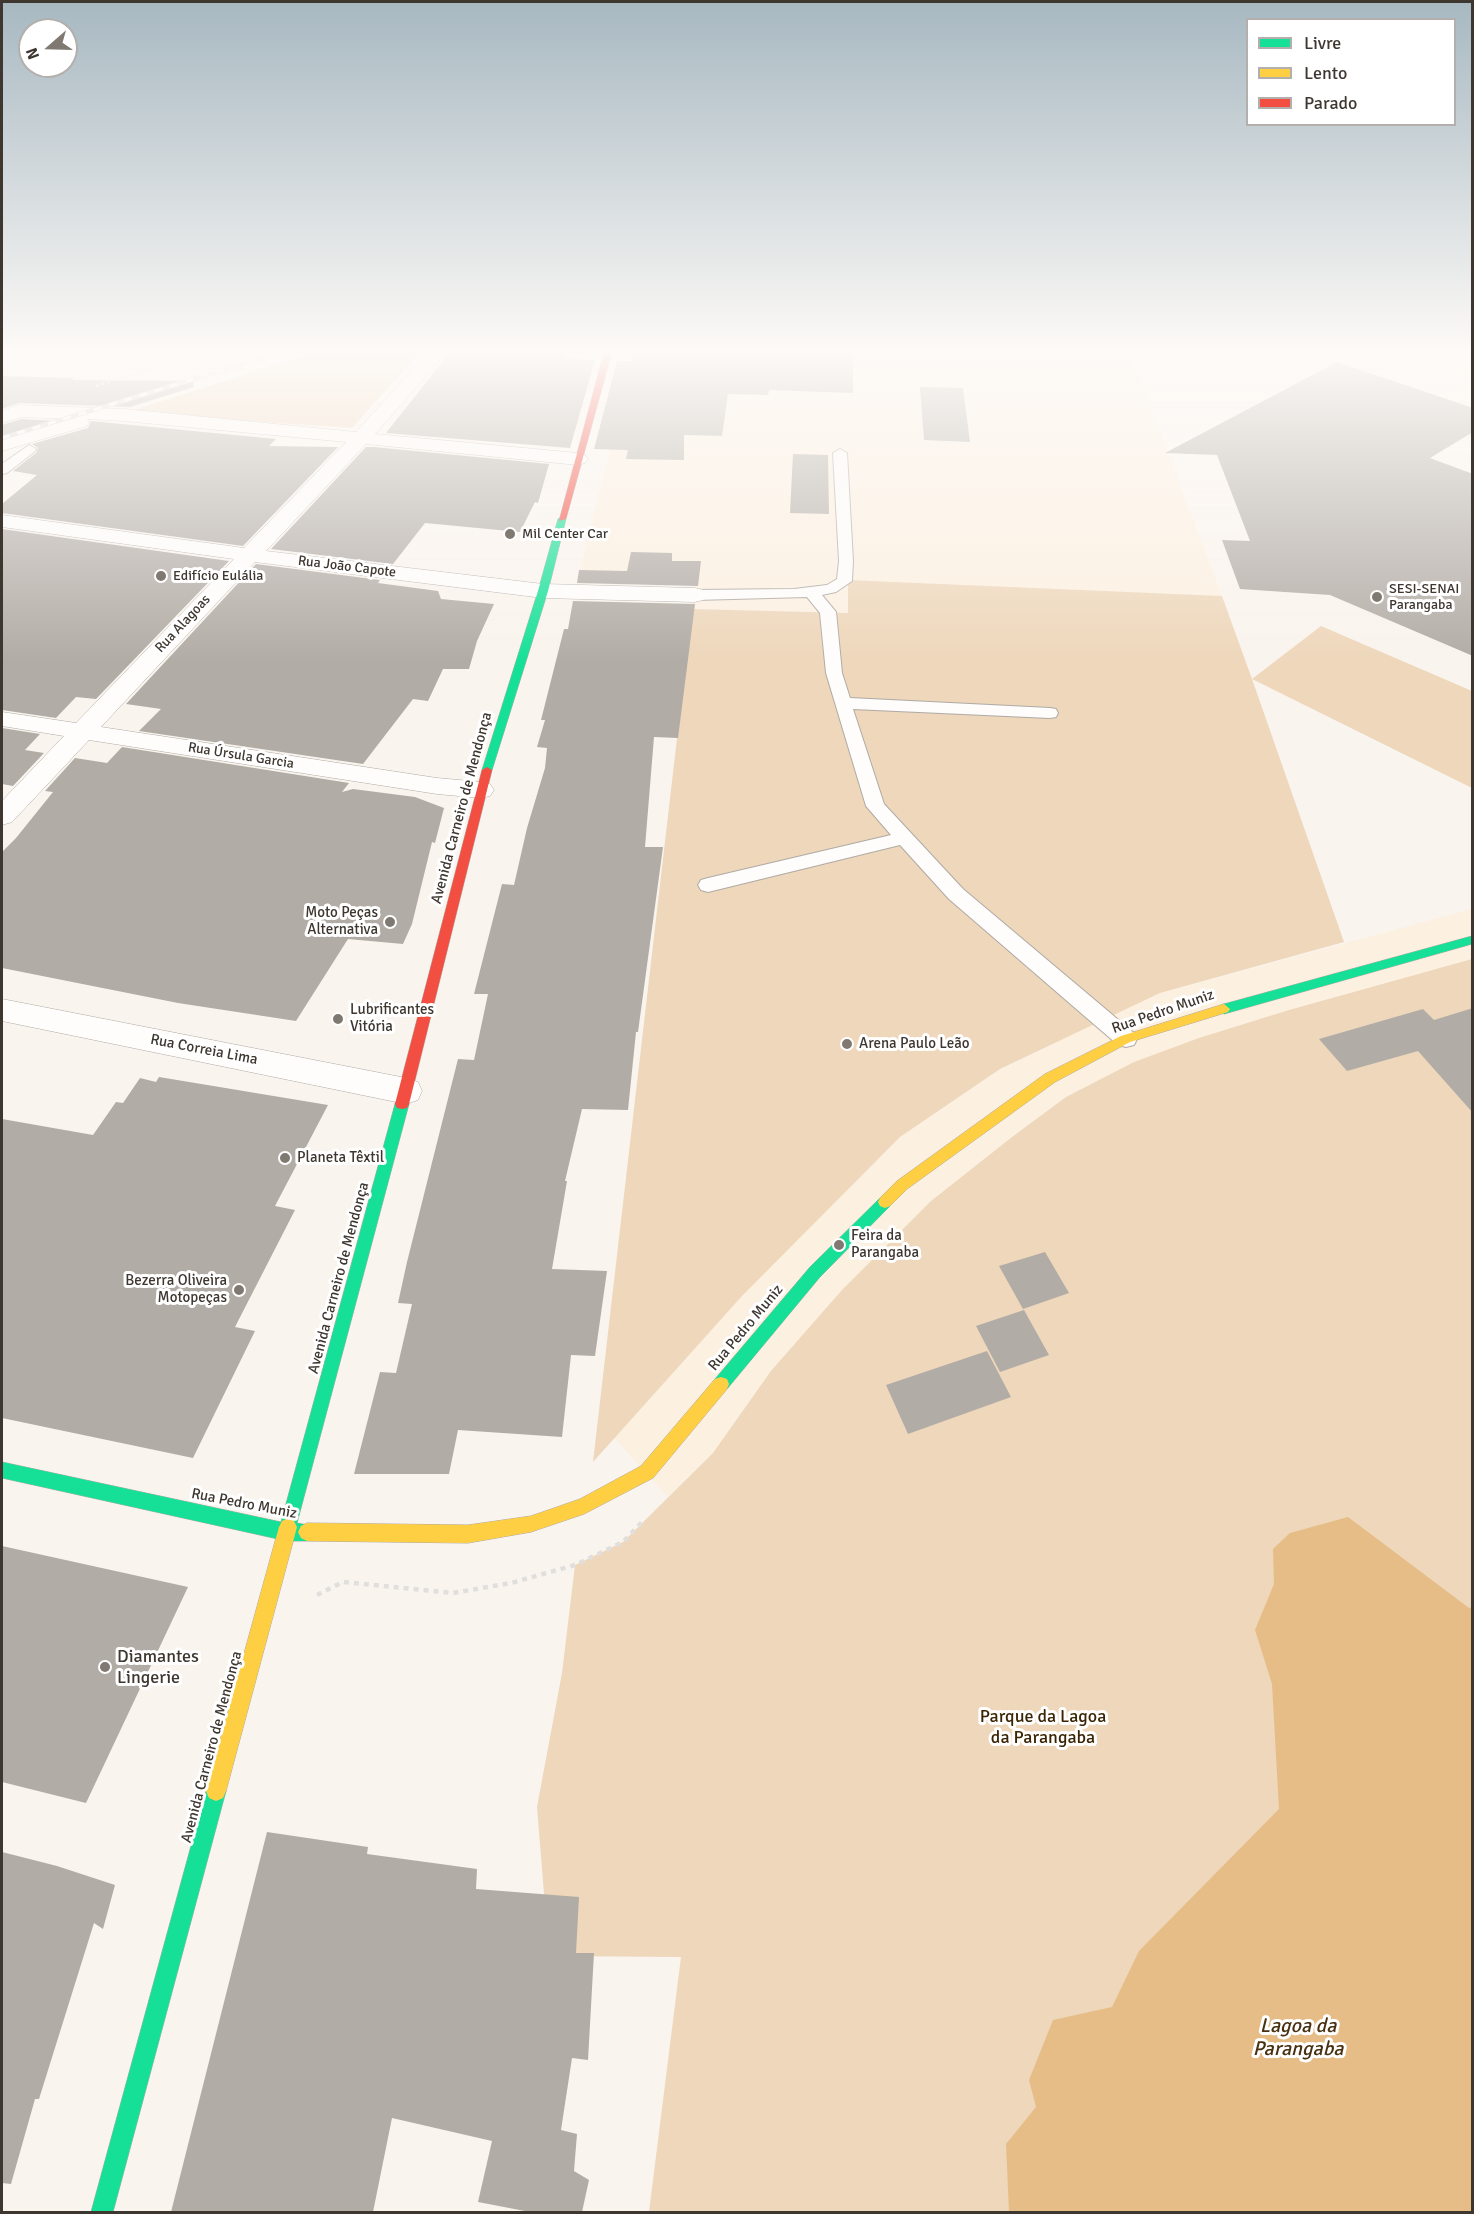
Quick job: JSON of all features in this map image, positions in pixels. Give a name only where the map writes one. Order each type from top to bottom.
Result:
[{"type":"main road","name":"Avenida Carneiro de Mendonça","points":[[102,2212],[406,1091],[481,790],[543,591],[579,455]]},
{"type":"main road","name":"Rua Pedro Muniz","points":[[2,1470],[287,1532],[468,1534],[531,1524],[584,1506],[647,1472],[815,1272],[902,1185],[1050,1078],[1126,1040],[1215,1011],[1473,940]]},
{"type":"street","name":"Rua Alagoas","points":[[2,816],[344,455]]},
{"type":"street","points":[[542,455],[578,459]]},
{"type":"street","name":"Rua João Capote","points":[[2,521],[248,555],[543,591],[695,595]]},
{"type":"street","name":"Rua Úrsula Garcia","points":[[2,719],[437,786],[481,790]]},
{"type":"street","name":"Rua Correia Lima","points":[[2,1010],[406,1091]]},
{"type":"lane","points":[[2,470],[21,455]]},
{"type":"lane","points":[[695,595],[811,592],[831,589],[844,581],[846,561],[840,455]]},
{"type":"lane","points":[[811,592],[828,612],[834,673],[875,806],[957,894],[1126,1040]]},
{"type":"lane","points":[[843,703],[1050,713]]},
{"type":"lane","points":[[708,885],[905,838]]},
{"type":"path","points":[[317,1595],[344,1582],[453,1593],[511,1583],[575,1565],[623,1542],[645,1520]]},
{"type":"shaded area","points":[[608,455],[1169,455],[1222,596],[849,580],[848,613],[692,609],[697,576],[580,571]]},
{"type":"shaded area","name":"Feira da Parangaba","points":[[1472,909],[1472,959],[1289,1010],[1134,1062],[1066,1097],[931,1201],[842,1290],[713,1453],[668,1497],[614,1438],[742,1296],[900,1137],[1000,1069],[1160,993]]},
{"type":"green space","name":"Arena Paulo Leão","points":[[848,580],[1222,596],[1344,942],[1160,993],[1000,1069],[900,1137],[742,1296],[593,1462],[692,609],[848,613]]},
{"type":"green space","points":[[1321,626],[1472,691],[1472,788],[1252,679]]},
{"type":"green space","name":"Parque da Lagoa da Parangaba","points":[[1472,959],[1472,2212],[649,2212],[681,1957],[549,1956],[537,1807],[562,1673],[575,1565],[623,1542],[713,1453],[771,1371],[842,1290],[931,1201],[1066,1097],[1134,1062],[1199,1038],[1289,1010]]},
{"type":"water","name":"Lagoa da Parangaba","points":[[1348,1517],[1469,1608],[1472,1607],[1472,2212],[1009,2212],[1006,2144],[1036,2107],[1029,2080],[1053,2020],[1112,2007],[1139,1951],[1279,1809],[1272,1684],[1255,1630],[1274,1584],[1273,1549],[1290,1533]]},
{"type":"building","points":[[33,455],[330,455],[243,546],[2,513],[2,504],[37,475],[13,471]]},
{"type":"building","points":[[358,455],[460,455],[549,464],[538,503],[535,502],[520,532],[425,523],[393,564],[271,549]]},
{"type":"building","points":[[627,455],[684,455],[684,460],[626,459]]},
{"type":"building","points":[[793,455],[828,455],[829,514],[790,513]]},
{"type":"building","points":[[1217,455],[1434,455],[1430,458],[1473,474],[1473,656],[1330,595],[1240,589],[1222,540],[1250,541]]},
{"type":"building","points":[[2,529],[229,561],[96,699],[76,697],[56,718],[2,710]]},
{"type":"building","points":[[631,552],[672,553],[672,561],[701,561],[698,586],[577,583],[579,570],[627,571]]},
{"type":"building","points":[[256,564],[380,580],[378,583],[438,591],[441,599],[494,604],[477,641],[469,669],[443,669],[428,701],[413,699],[363,764],[139,731],[161,709],[126,704]]},
{"type":"building","points":[[573,601],[695,604],[678,738],[654,737],[645,847],[663,847],[638,1032],[636,1032],[628,1110],[582,1109],[565,1181],[567,1181],[552,1269],[607,1271],[595,1356],[571,1355],[562,1437],[458,1430],[449,1474],[354,1474],[380,1372],[396,1373],[412,1304],[398,1303],[407,1262],[458,1059],[474,1060],[488,994],[474,994],[502,884],[514,885],[527,828],[545,768],[547,748],[537,747],[545,720],[541,720],[564,629],[568,629]]},
{"type":"building","points":[[2,728],[40,734],[25,750],[44,753],[13,786],[2,784]]},
{"type":"building","points":[[122,747],[349,783],[342,792],[353,789],[415,797],[444,808],[435,843],[432,842],[412,924],[403,944],[348,939],[296,1021],[178,1003],[2,968],[2,852],[53,792],[45,791],[75,758],[107,763]]},
{"type":"building","points":[[1473,1008],[1473,1113],[1418,1051],[1347,1071],[1319,1039],[1423,1009],[1434,1020]]},
{"type":"building","points":[[159,1077],[328,1105],[275,1206],[295,1210],[235,1327],[255,1331],[193,1458],[2,1418],[2,1119],[93,1135],[116,1102],[123,1103],[140,1078],[156,1082]]},
{"type":"building","points":[[1045,1252],[1069,1293],[1023,1309],[999,1266]]},
{"type":"building","points":[[1024,1310],[1049,1355],[1000,1372],[976,1326]]},
{"type":"building","points":[[987,1351],[1011,1397],[908,1434],[886,1385]]},
{"type":"building","points":[[2,1546],[188,1587],[86,1803],[2,1782]]},
{"type":"building","points":[[267,1832],[368,1847],[367,1854],[477,1869],[476,1889],[579,1897],[576,1953],[594,1953],[588,2060],[572,2058],[561,2130],[577,2134],[574,2171],[589,2180],[582,2212],[530,2212],[478,2202],[492,2141],[392,2118],[373,2212],[171,2212]]},
{"type":"building","points":[[2,1852],[57,1866],[115,1885],[103,1929],[94,1923],[39,2099],[35,2099],[11,2184],[2,2183]]},
{"type":"traffic: fast","points":[[487,770],[543,591],[562,519]]},
{"type":"traffic: fast","points":[[1224,1009],[1472,940]]},
{"type":"traffic: fast","points":[[288,1527],[402,1104]]},
{"type":"traffic: fast","points":[[721,1384],[815,1272],[885,1202]]},
{"type":"traffic: fast","points":[[2,1470],[287,1532],[307,1532]]},
{"type":"traffic: fast","points":[[102,2212],[216,1791]]},
{"type":"traffic: slow","points":[[885,1202],[902,1185],[1050,1078],[1126,1039],[1224,1009]]},
{"type":"traffic: slow","points":[[307,1532],[468,1534],[531,1524],[584,1506],[647,1472],[721,1384]]},
{"type":"traffic: slow","points":[[216,1791],[288,1527]]},
{"type":"traffic: jam","points":[[562,519],[580,455]]},
{"type":"traffic: jam","points":[[402,1104],[487,770]]},
{"type":"place","name":"Mil Center Car","points":[[510,534]]},
{"type":"place","name":"Edifício Eulália","points":[[161,576]]},
{"type":"place","name":"SESI-SENAI Parangaba","points":[[1377,597]]},
{"type":"place","name":"Moto Peças Alternativa","points":[[390,922]]},
{"type":"place","name":"Lubrificantes Vitória","points":[[338,1019]]},
{"type":"place","name":"Arena Paulo Leão","points":[[847,1044]]},
{"type":"place","name":"Planeta Têxtil","points":[[285,1158]]},
{"type":"place","name":"Feira da Parangaba","points":[[839,1245]]},
{"type":"place","name":"Bezerra Oliveira Motopeças","points":[[239,1290]]},
{"type":"place","name":"Diamantes Lingerie","points":[[105,1667]]}]
